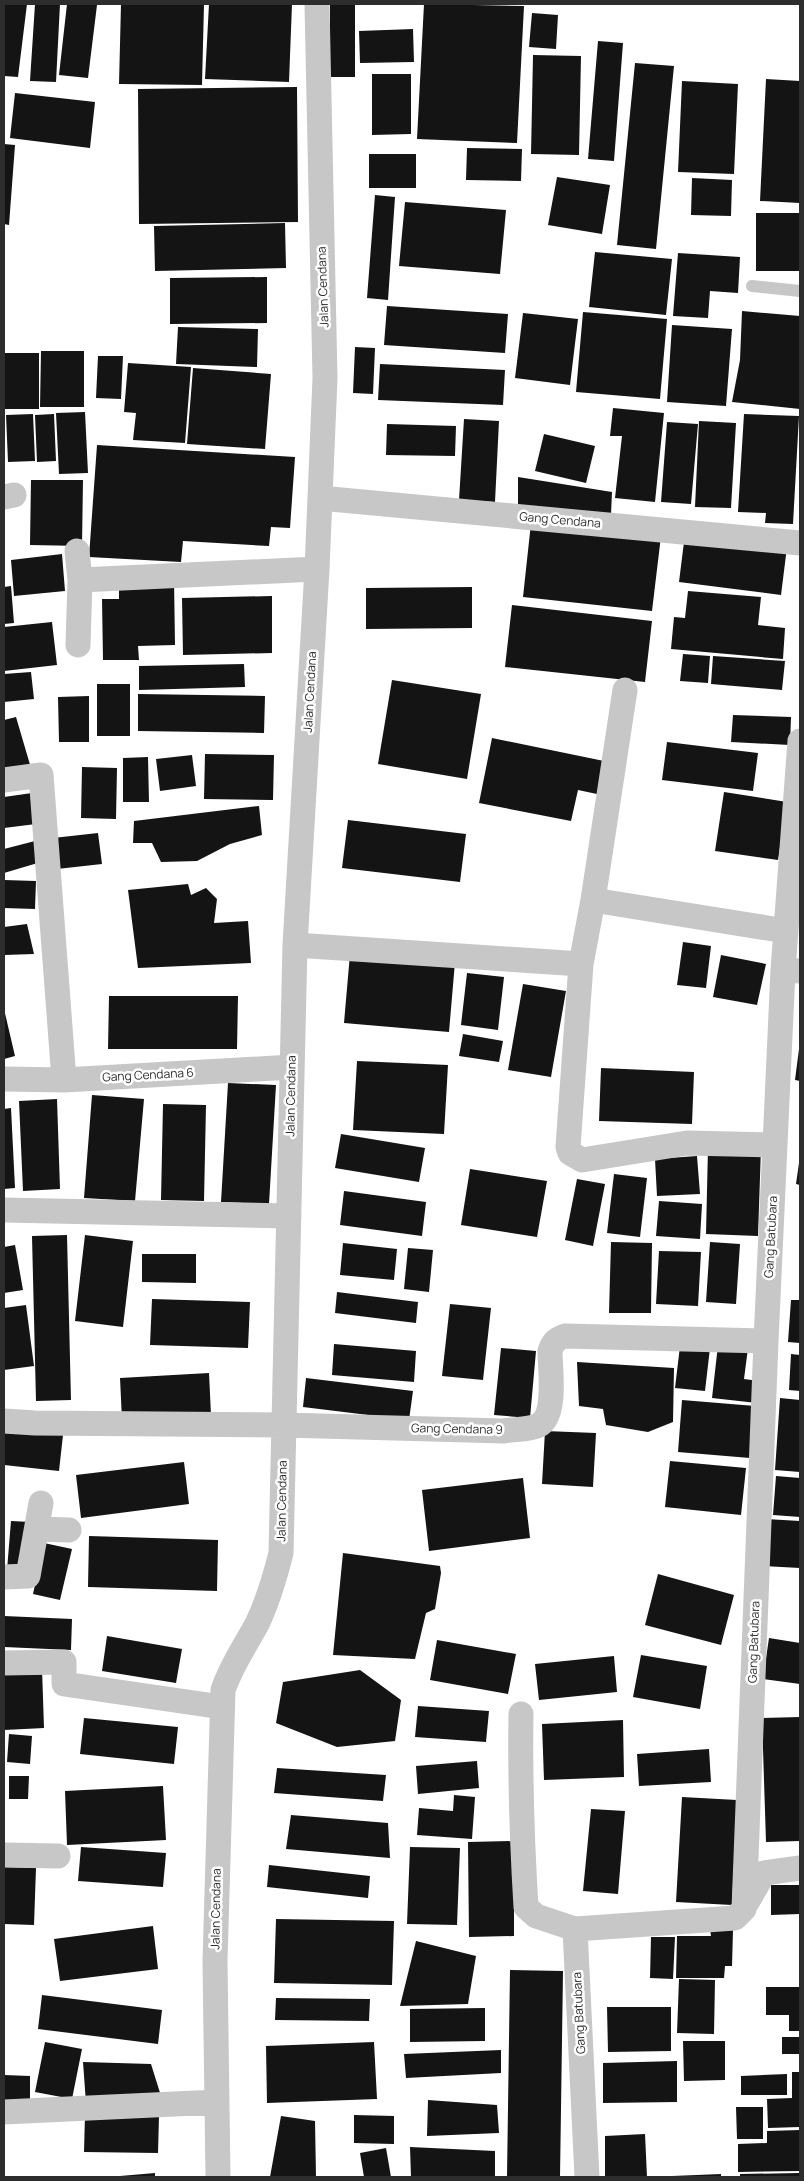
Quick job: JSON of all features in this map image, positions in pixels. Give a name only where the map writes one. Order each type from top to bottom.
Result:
[{"type":"street","name":"Jalan Cendana","points":[[218,2177],[215,1961],[223,1690],[230,1669],[257,1623],[272,1585],[281,1553],[295,945],[317,569],[325,378],[316,4]]},
{"type":"street","name":"Gang Cendana","points":[[320,498],[800,543]]},
{"type":"street","points":[[77,551],[80,580],[78,645]]},
{"type":"street","points":[[80,580],[317,569]]},
{"type":"street","points":[[625,690],[593,900],[581,964],[568,1147],[573,1156],[582,1160],[687,1143],[775,1145]]},
{"type":"street","name":"Gang Batubara","points":[[744,1909],[775,1145],[792,971],[786,932],[800,741]]},
{"type":"street","points":[[4,780],[41,775],[64,1080]]},
{"type":"street","points":[[593,900],[786,932]]},
{"type":"street","points":[[295,945],[581,964]]},
{"type":"street","name":"Gang Cendana 6","points":[[4,1080],[64,1080],[292,1067]]},
{"type":"street","points":[[4,1210],[288,1216]]},
{"type":"street","name":"Gang Cendana 9","points":[[284,1425],[504,1431],[539,1425],[548,1416],[551,1402],[550,1351],[553,1343],[558,1338],[565,1336],[766,1341]]},
{"type":"street","points":[[4,1421],[36,1424],[284,1425]]},
{"type":"street","points":[[4,1577],[28,1576],[42,1503]]},
{"type":"street","points":[[37,1529],[69,1530]]},
{"type":"street","points":[[4,1663],[64,1662],[64,1684],[222,1707]]},
{"type":"street","points":[[521,1714],[520,1801],[526,1907],[536,1916],[575,1929],[735,1918],[744,1909],[764,1873],[800,1868]]},
{"type":"street","points":[[4,1855],[58,1856]]},
{"type":"street","name":"Gang Batubara","points":[[575,1929],[587,2177]]},
{"type":"street","points":[[4,2112],[217,2102]]},
{"type":"lane","points":[[752,286],[800,291]]},
{"type":"building","points":[[4,4],[27,4],[18,77],[4,76]]},
{"type":"building","points":[[35,4],[60,4],[56,82],[30,81]]},
{"type":"building","points":[[67,4],[97,5],[88,78],[59,75]]},
{"type":"building","points":[[121,4],[204,4],[202,85],[119,84]]},
{"type":"building","points":[[209,4],[292,4],[289,82],[205,79]]},
{"type":"building","points":[[330,4],[355,4],[355,77],[330,77]]},
{"type":"building","points":[[424,4],[524,6],[517,143],[417,139]]},
{"type":"building","points":[[532,13],[558,15],[556,49],[529,47]]},
{"type":"building","points":[[413,29],[414,62],[360,63],[359,31]]},
{"type":"building","points":[[598,41],[623,43],[614,161],[588,159]]},
{"type":"building","points":[[533,55],[581,56],[579,155],[531,154]]},
{"type":"building","points":[[635,63],[674,66],[656,249],[617,245]]},
{"type":"building","points":[[372,74],[411,74],[411,134],[372,135]]},
{"type":"building","points":[[766,79],[800,81],[800,203],[760,201]]},
{"type":"building","points":[[682,81],[738,84],[734,174],[678,172]]},
{"type":"building","points":[[297,87],[298,222],[139,224],[138,89]]},
{"type":"building","points":[[15,93],[95,102],[90,148],[10,138]]},
{"type":"building","points":[[4,144],[15,145],[9,225],[4,224]]},
{"type":"building","points":[[467,148],[522,149],[521,181],[466,180]]},
{"type":"building","points":[[369,154],[416,154],[416,188],[369,188]]},
{"type":"building","points":[[557,177],[610,185],[602,234],[548,225]]},
{"type":"building","points":[[692,178],[732,180],[731,216],[691,215]]},
{"type":"building","points":[[375,195],[395,197],[388,300],[367,298]]},
{"type":"building","points":[[405,202],[506,210],[500,274],[399,266]]},
{"type":"building","points":[[756,213],[800,213],[800,271],[756,271]]},
{"type":"building","points":[[285,223],[286,268],[155,271],[154,226]]},
{"type":"building","points":[[595,252],[672,259],[666,315],[589,307]]},
{"type":"building","points":[[678,253],[740,257],[738,293],[710,291],[708,318],[673,316]]},
{"type":"building","points":[[267,277],[267,323],[170,324],[170,278]]},
{"type":"building","points":[[387,306],[508,314],[505,353],[384,345]]},
{"type":"building","points":[[742,311],[800,316],[800,409],[732,402],[740,360]]},
{"type":"building","points":[[583,312],[667,319],[660,399],[576,392]]},
{"type":"building","points":[[523,313],[578,319],[570,385],[515,378]]},
{"type":"building","points":[[672,325],[732,329],[726,406],[667,402]]},
{"type":"building","points":[[178,327],[258,329],[257,367],[176,364]]},
{"type":"building","points":[[355,347],[375,348],[373,394],[353,393]]},
{"type":"building","points":[[41,351],[84,351],[84,407],[40,407]]},
{"type":"building","points":[[4,353],[39,353],[39,409],[4,409]]},
{"type":"building","points":[[98,356],[123,356],[121,399],[96,398]]},
{"type":"building","points":[[128,363],[191,367],[185,443],[133,440],[136,413],[124,412]]},
{"type":"building","points":[[380,364],[505,370],[503,405],[378,400]]},
{"type":"building","points":[[193,368],[271,374],[265,449],[187,444]]},
{"type":"building","points":[[613,408],[664,413],[655,502],[615,498],[622,436],[610,436]]},
{"type":"building","points":[[85,412],[88,473],[59,474],[56,413]]},
{"type":"building","points":[[33,414],[35,461],[8,462],[6,415]]},
{"type":"building","points":[[54,414],[56,461],[37,462],[35,415]]},
{"type":"building","points":[[744,414],[799,416],[793,524],[765,523],[766,513],[738,512]]},
{"type":"building","points":[[464,419],[499,421],[495,502],[459,500]]},
{"type":"building","points":[[699,421],[736,423],[731,508],[695,507]]},
{"type":"building","points":[[667,422],[698,424],[691,504],[661,502]]},
{"type":"building","points":[[387,424],[456,426],[455,456],[386,455]]},
{"type":"building","points":[[544,434],[595,446],[586,483],[535,471]]},
{"type":"building","points":[[97,445],[295,457],[290,528],[271,527],[269,546],[183,541],[181,562],[89,557]]},
{"type":"building","points":[[518,477],[612,492],[611,515],[518,505]]},
{"type":"building","points":[[31,480],[83,480],[82,546],[30,545]]},
{"type":"building","points":[[531,523],[661,536],[652,611],[523,597]]},
{"type":"building","points":[[685,534],[787,547],[781,595],[679,582]]},
{"type":"building","points":[[62,554],[65,591],[14,596],[11,560]]},
{"type":"building","points":[[174,579],[175,645],[138,646],[139,660],[103,660],[102,599],[119,599],[119,580]]},
{"type":"building","points":[[11,586],[14,623],[4,624],[4,587]]},
{"type":"building","points":[[472,587],[472,628],[366,629],[366,588]]},
{"type":"building","points":[[688,591],[761,597],[758,625],[785,628],[783,659],[671,649],[674,617],[685,618]]},
{"type":"building","points":[[272,596],[272,653],[183,655],[182,598]]},
{"type":"building","points":[[512,605],[652,621],[645,682],[505,667]]},
{"type":"building","points":[[52,622],[57,665],[4,671],[4,627]]},
{"type":"building","points":[[683,654],[710,656],[708,683],[680,681]]},
{"type":"building","points":[[713,656],[785,661],[782,690],[711,684]]},
{"type":"building","points":[[244,664],[245,687],[139,690],[139,666]]},
{"type":"building","points":[[31,672],[34,699],[4,702],[4,674]]},
{"type":"building","points":[[392,680],[481,694],[467,779],[378,764]]},
{"type":"building","points":[[97,684],[130,684],[130,736],[97,736]]},
{"type":"building","points":[[138,694],[265,696],[264,733],[138,731]]},
{"type":"building","points":[[89,696],[89,742],[59,742],[58,697]]},
{"type":"building","points":[[733,715],[791,717],[790,745],[731,742]]},
{"type":"building","points":[[16,717],[31,768],[4,775],[4,720]]},
{"type":"building","points":[[492,738],[604,761],[597,794],[578,790],[571,821],[479,803]]},
{"type":"building","points":[[667,742],[758,753],[753,791],[662,780]]},
{"type":"building","points":[[205,754],[274,755],[273,800],[204,799]]},
{"type":"building","points":[[192,755],[196,786],[160,791],[156,759]]},
{"type":"building","points":[[148,757],[149,802],[123,802],[123,758]]},
{"type":"building","points":[[82,767],[117,768],[116,819],[81,818]]},
{"type":"building","points":[[724,792],[787,802],[778,860],[715,851]]},
{"type":"building","points":[[32,793],[36,824],[4,828],[4,797]]},
{"type":"building","points":[[259,806],[262,835],[230,844],[197,861],[161,862],[152,843],[133,843],[134,821]]},
{"type":"building","points":[[348,820],[466,834],[460,882],[342,868]]},
{"type":"building","points":[[98,833],[102,864],[57,869],[53,838]]},
{"type":"building","points":[[35,841],[41,862],[4,873],[4,849]]},
{"type":"building","points":[[4,880],[36,881],[35,909],[4,908]]},
{"type":"building","points":[[188,884],[191,895],[206,888],[217,899],[214,923],[248,921],[251,963],[138,968],[128,890]]},
{"type":"building","points":[[27,924],[34,954],[4,955],[4,927]]},
{"type":"building","points":[[683,942],[711,946],[706,988],[677,985]]},
{"type":"building","points":[[350,954],[455,962],[449,1032],[344,1023]]},
{"type":"building","points":[[721,955],[766,964],[757,1005],[713,997]]},
{"type":"building","points":[[467,973],[504,977],[498,1030],[461,1025]]},
{"type":"building","points":[[523,984],[566,991],[551,1077],[508,1070]]},
{"type":"building","points":[[109,996],[238,996],[237,1049],[108,1049]]},
{"type":"building","points":[[4,1009],[15,1056],[4,1059]]},
{"type":"building","points":[[463,1034],[503,1041],[499,1062],[459,1056]]},
{"type":"building","points":[[800,1049],[800,1081],[795,1080]]},
{"type":"building","points":[[357,1061],[448,1065],[444,1134],[353,1130]]},
{"type":"building","points":[[601,1068],[694,1072],[692,1124],[599,1121]]},
{"type":"building","points":[[228,1083],[276,1085],[269,1204],[221,1202]]},
{"type":"building","points":[[92,1095],[144,1099],[135,1201],[84,1198]]},
{"type":"building","points":[[57,1099],[60,1189],[23,1191],[19,1101]]},
{"type":"building","points":[[163,1104],[206,1105],[204,1201],[161,1200]]},
{"type":"building","points":[[11,1108],[15,1188],[4,1189],[4,1109]]},
{"type":"building","points":[[341,1134],[425,1148],[419,1182],[335,1168]]},
{"type":"building","points":[[708,1147],[761,1148],[758,1236],[706,1234]]},
{"type":"building","points":[[697,1156],[700,1194],[657,1196],[655,1159]]},
{"type":"building","points":[[800,1163],[800,1185],[796,1184]]},
{"type":"building","points":[[470,1169],[547,1181],[537,1237],[461,1225]]},
{"type":"building","points":[[614,1174],[647,1178],[640,1237],[607,1233]]},
{"type":"building","points":[[577,1179],[605,1184],[593,1246],[565,1240]]},
{"type":"building","points":[[344,1191],[426,1202],[422,1236],[340,1225]]},
{"type":"building","points":[[659,1201],[702,1204],[700,1239],[656,1236]]},
{"type":"building","points":[[67,1235],[71,1400],[36,1401],[32,1236]]},
{"type":"building","points":[[85,1235],[133,1241],[123,1327],[75,1321]]},
{"type":"building","points":[[611,1242],[652,1243],[651,1313],[609,1313]]},
{"type":"building","points":[[710,1242],[740,1244],[736,1304],[706,1302]]},
{"type":"building","points":[[343,1243],[397,1249],[394,1280],[340,1275]]},
{"type":"building","points":[[15,1245],[23,1290],[4,1293],[4,1247]]},
{"type":"building","points":[[408,1248],[433,1250],[429,1292],[404,1289]]},
{"type":"building","points":[[659,1251],[701,1252],[698,1306],[656,1304]]},
{"type":"building","points":[[142,1254],[196,1254],[196,1283],[142,1282]]},
{"type":"building","points":[[337,1292],[418,1302],[416,1323],[335,1313]]},
{"type":"building","points":[[152,1299],[250,1302],[248,1348],[150,1345]]},
{"type":"building","points":[[791,1300],[800,1300],[800,1343],[788,1342]]},
{"type":"building","points":[[450,1304],[491,1308],[483,1380],[442,1376]]},
{"type":"building","points":[[26,1305],[34,1366],[4,1370],[4,1308]]},
{"type":"building","points":[[334,1344],[416,1351],[414,1382],[332,1375]]},
{"type":"building","points":[[718,1345],[748,1348],[744,1379],[759,1381],[757,1403],[712,1398]]},
{"type":"building","points":[[680,1346],[710,1348],[705,1391],[675,1388]]},
{"type":"building","points":[[501,1348],[536,1351],[530,1418],[494,1415]]},
{"type":"building","points":[[791,1354],[800,1355],[800,1391],[789,1390]]},
{"type":"building","points":[[577,1362],[674,1368],[673,1422],[648,1432],[606,1425],[603,1409],[579,1406]]},
{"type":"building","points":[[209,1373],[211,1415],[122,1420],[120,1378]]},
{"type":"building","points":[[306,1378],[413,1391],[409,1420],[303,1407]]},
{"type":"building","points":[[780,1398],[800,1400],[800,1472],[775,1470]]},
{"type":"building","points":[[682,1400],[755,1406],[750,1458],[678,1452]]},
{"type":"building","points":[[4,1429],[63,1435],[59,1471],[4,1465]]},
{"type":"building","points":[[545,1431],[596,1433],[593,1487],[542,1484]]},
{"type":"building","points":[[670,1461],[746,1468],[741,1515],[665,1507]]},
{"type":"building","points":[[184,1462],[189,1504],[81,1518],[76,1475]]},
{"type":"building","points":[[776,1476],[800,1478],[800,1517],[773,1515]]},
{"type":"building","points":[[523,1478],[530,1538],[429,1551],[422,1490]]},
{"type":"building","points":[[766,1519],[800,1521],[800,1568],[763,1566]]},
{"type":"building","points":[[11,1521],[31,1522],[27,1572],[7,1570]]},
{"type":"building","points":[[89,1536],[218,1540],[217,1591],[88,1587]]},
{"type":"building","points":[[44,1543],[72,1549],[60,1600],[33,1594]]},
{"type":"building","points":[[343,1553],[440,1566],[441,1573],[435,1609],[426,1613],[415,1659],[333,1655]]},
{"type":"building","points":[[658,1574],[734,1595],[721,1645],[645,1625]]},
{"type":"building","points":[[4,1616],[72,1619],[71,1650],[4,1647]]},
{"type":"building","points":[[107,1636],[182,1649],[176,1683],[102,1671]]},
{"type":"building","points":[[769,1638],[800,1643],[800,1684],[763,1679]]},
{"type":"building","points":[[437,1640],[516,1654],[508,1694],[430,1680]]},
{"type":"building","points":[[641,1655],[707,1666],[700,1709],[633,1697]]},
{"type":"building","points":[[614,1656],[617,1692],[539,1700],[535,1664]]},
{"type":"building","points":[[42,1668],[44,1728],[4,1730],[4,1669]]},
{"type":"building","points":[[360,1670],[401,1700],[395,1741],[337,1747],[276,1723],[283,1682]]},
{"type":"building","points":[[418,1706],[489,1711],[486,1742],[415,1737]]},
{"type":"building","points":[[800,1717],[800,1841],[766,1842],[762,1718]]},
{"type":"building","points":[[84,1718],[178,1727],[174,1764],[80,1754]]},
{"type":"building","points":[[623,1720],[624,1777],[544,1780],[542,1724]]},
{"type":"building","points":[[9,1734],[32,1736],[30,1764],[7,1762]]},
{"type":"building","points":[[709,1749],[711,1782],[639,1786],[637,1754]]},
{"type":"building","points":[[477,1761],[479,1788],[418,1794],[416,1766]]},
{"type":"building","points":[[277,1768],[386,1775],[383,1801],[274,1793]]},
{"type":"building","points":[[9,1776],[29,1776],[28,1799],[9,1799]]},
{"type":"building","points":[[163,1786],[166,1840],[67,1845],[65,1791]]},
{"type":"building","points":[[454,1795],[475,1797],[472,1839],[417,1835],[419,1808],[453,1811]]},
{"type":"building","points":[[682,1797],[737,1800],[732,1905],[676,1902]]},
{"type":"building","points":[[591,1809],[625,1811],[618,1894],[583,1891]]},
{"type":"building","points":[[291,1815],[388,1823],[390,1858],[286,1849]]},
{"type":"building","points":[[514,1841],[514,1936],[469,1937],[468,1842]]},
{"type":"building","points":[[81,1847],[166,1853],[163,1887],[78,1881]]},
{"type":"building","points":[[410,1847],[460,1848],[457,1925],[407,1924]]},
{"type":"building","points":[[269,1865],[370,1876],[368,1898],[267,1887]]},
{"type":"building","points":[[4,1867],[36,1868],[34,1925],[4,1924]]},
{"type":"building","points":[[771,1885],[800,1885],[800,1914],[771,1915]]},
{"type":"building","points":[[276,1919],[394,1921],[392,1985],[274,1983]]},
{"type":"building","points":[[153,1926],[158,1969],[60,1981],[54,1939]]},
{"type":"building","points":[[710,1929],[733,1930],[732,1966],[725,1966],[724,1978],[676,1978],[677,1936],[711,1936]]},
{"type":"building","points":[[651,1937],[675,1937],[673,1979],[650,1978]]},
{"type":"building","points":[[416,1941],[476,1956],[468,2004],[400,2006]]},
{"type":"building","points":[[510,1970],[563,1971],[560,2177],[507,2177]]},
{"type":"building","points":[[679,1979],[715,1980],[714,2034],[677,2033]]},
{"type":"building","points":[[766,1987],[800,1987],[800,2031],[789,2031],[789,2015],[766,2015]]},
{"type":"building","points":[[42,1995],[162,2010],[158,2044],[38,2029]]},
{"type":"building","points":[[276,1998],[370,1999],[369,2021],[275,2020]]},
{"type":"building","points":[[607,2007],[671,2007],[671,2051],[608,2052]]},
{"type":"building","points":[[485,2008],[485,2041],[410,2042],[410,2009]]},
{"type":"building","points":[[782,2037],[800,2037],[800,2054],[782,2054]]},
{"type":"building","points":[[683,2041],[725,2041],[725,2080],[684,2081]]},
{"type":"building","points":[[45,2042],[82,2049],[72,2099],[35,2092]]},
{"type":"building","points":[[374,2042],[377,2099],[267,2103],[266,2046]]},
{"type":"building","points":[[501,2050],[501,2073],[406,2078],[404,2054]]},
{"type":"building","points":[[677,2061],[677,2102],[603,2103],[603,2063]]},
{"type":"building","points":[[83,2062],[151,2064],[161,2096],[86,2103]]},
{"type":"building","points":[[792,2072],[800,2072],[800,2127],[768,2128],[767,2099],[792,2098]]},
{"type":"building","points":[[787,2074],[787,2095],[741,2095],[741,2076]]},
{"type":"building","points":[[4,2075],[30,2076],[30,2107],[4,2106]]},
{"type":"building","points":[[428,2100],[497,2105],[499,2133],[427,2136]]},
{"type":"building","points":[[736,2107],[763,2107],[763,2139],[737,2139]]},
{"type":"building","points":[[85,2115],[159,2116],[158,2153],[84,2152]]},
{"type":"building","points":[[354,2115],[394,2116],[394,2144],[354,2143]]},
{"type":"building","points":[[281,2116],[315,2121],[316,2177],[270,2177]]},
{"type":"building","points":[[800,2130],[800,2171],[738,2172],[738,2144],[767,2143],[767,2131]]},
{"type":"building","points":[[645,2134],[647,2177],[605,2177],[605,2136]]},
{"type":"building","points":[[410,2147],[495,2151],[495,2177],[411,2177]]},
{"type":"building","points":[[386,2148],[391,2177],[364,2177],[360,2153]]},
{"type":"building","points":[[155,2173],[155,2177],[120,2177],[120,2176]]},
{"type":"building","points":[[800,2173],[800,2177],[740,2177],[740,2174]]},
{"type":"building","points":[[721,2174],[721,2177],[672,2177],[672,2176]]}]
